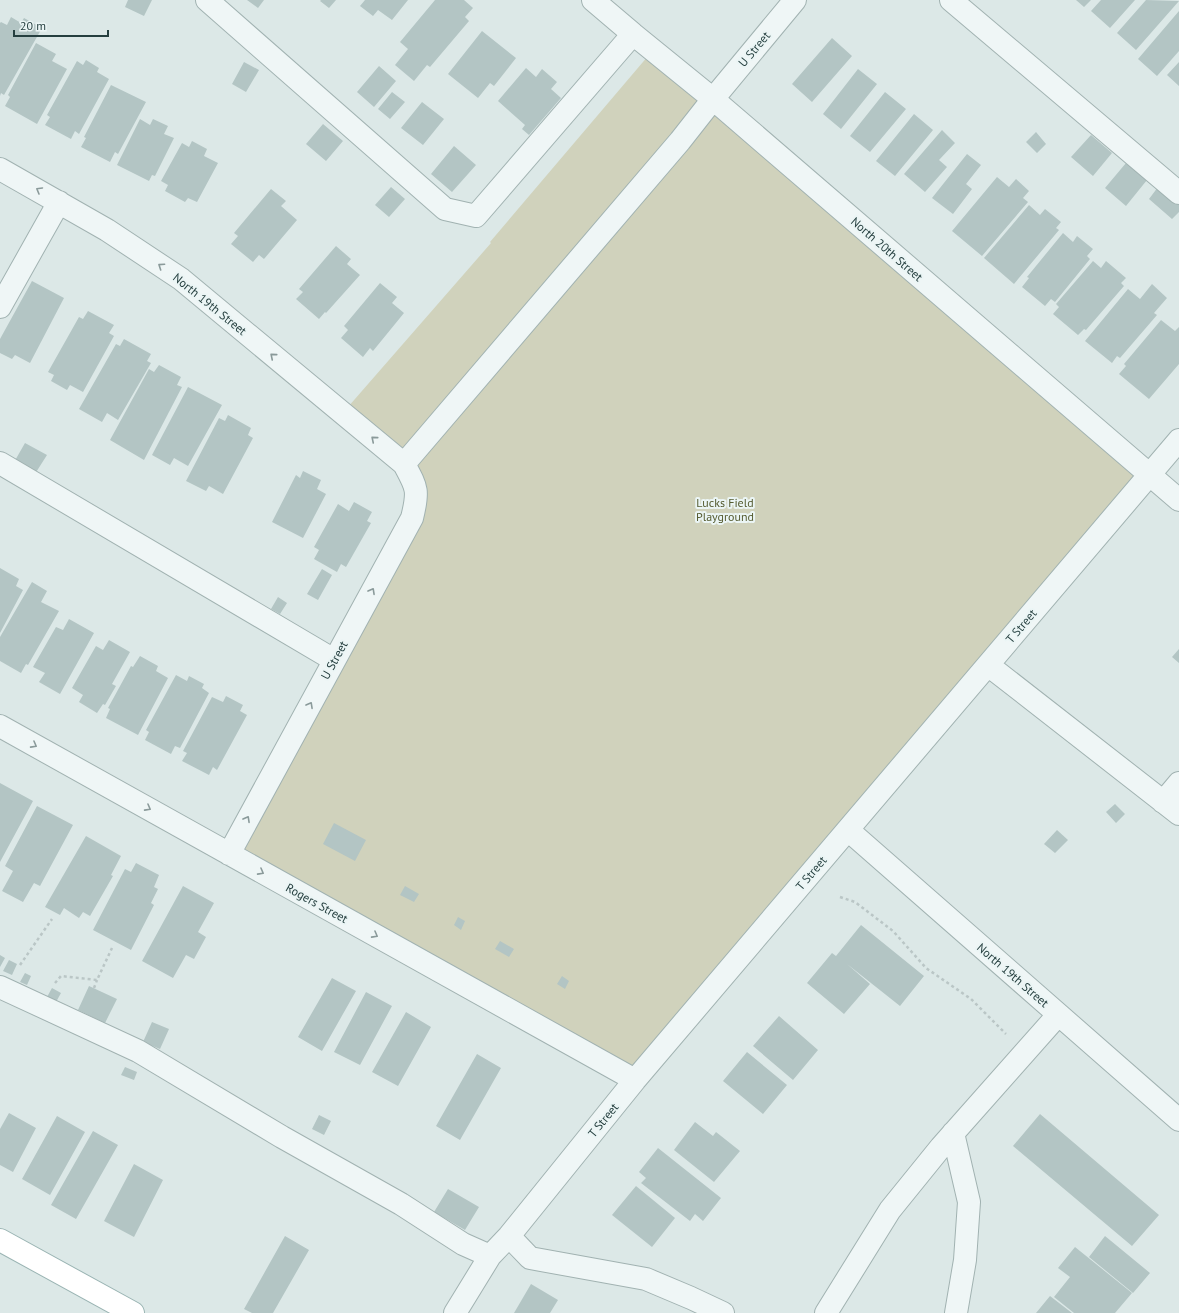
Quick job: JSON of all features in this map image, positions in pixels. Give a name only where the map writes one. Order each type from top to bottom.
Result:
[{"type":"main road","points":[[0,1240],[133,1313]]},
{"type":"street","points":[[207,0],[445,209],[476,216],[632,34]]},
{"type":"street","name":"North 20th Street","points":[[593,0],[632,34],[713,99],[1179,500]]},
{"type":"street","name":"U Street","points":[[229,854],[412,518],[416,501],[416,485],[404,464],[680,142],[713,99],[795,0]]},
{"type":"street","points":[[951,0],[1179,194]]},
{"type":"street","name":"North 19th Street","points":[[0,169],[107,230],[181,279],[404,464]]},
{"type":"street","points":[[0,307],[59,202]]},
{"type":"street","name":"T Street","points":[[455,1313],[490,1256],[509,1236],[635,1080],[1179,440]]},
{"type":"street","points":[[0,463],[334,660]]},
{"type":"street","points":[[988,665],[1171,808],[1179,783]]},
{"type":"street","name":"Rogers Street","points":[[0,726],[635,1080]]},
{"type":"street","name":"North 19th Street","points":[[848,830],[1179,1120]]},
{"type":"street","points":[[2,988],[138,1051],[282,1137],[401,1204],[462,1244],[490,1256]]},
{"type":"street","points":[[826,1313],[890,1210],[953,1134],[1058,1015]]},
{"type":"street","points":[[953,1134],[970,1202],[965,1260],[956,1313]]},
{"type":"street","points":[[509,1236],[530,1258],[646,1279],[723,1313]]},
{"type":"path","points":[[840,897],[855,902],[893,931],[926,968],[971,999],[1010,1039]]},
{"type":"path","points":[[2,988],[52,919]]},
{"type":"path","points":[[94,988],[112,948]]},
{"type":"path","points":[[52,986],[61,976],[97,980]]},
{"type":"green space","name":"Lucks Field Playground","points":[[654,49],[1152,475],[636,1082],[231,855],[423,496],[341,415],[491,243],[490,242]]},
{"type":"building","points":[[128,0],[152,0],[144,16],[125,7]]},
{"type":"building","points":[[247,0],[264,0],[258,8]]},
{"type":"building","points":[[336,0],[329,8],[320,1]]},
{"type":"building","points":[[365,0],[408,0],[392,20],[378,10],[373,16],[360,6]]},
{"type":"building","points":[[435,0],[464,0],[473,8],[465,17],[469,21],[430,67],[427,65],[414,81],[395,65],[408,49],[400,42]]},
{"type":"building","points":[[1076,0],[1091,0],[1084,7]]},
{"type":"building","points":[[1101,0],[1135,0],[1110,28],[1091,11]]},
{"type":"building","points":[[1146,0],[1179,1],[1136,50],[1117,33]]},
{"type":"building","points":[[1179,11],[1179,51],[1157,76],[1138,59]]},
{"type":"building","points":[[11,17],[21,23],[24,18],[42,28],[4,95],[1,93],[0,96],[0,23],[1,22],[7,25]]},
{"type":"building","points":[[482,31],[516,58],[494,86],[490,83],[478,98],[448,74]]},
{"type":"building","points":[[832,38],[852,56],[812,102],[792,84]]},
{"type":"building","points":[[36,43],[56,54],[52,61],[67,69],[37,124],[5,106],[10,97],[8,95]]},
{"type":"building","points":[[86,60],[99,68],[97,72],[109,79],[79,134],[75,131],[71,139],[45,125],[50,117],[47,115],[77,61],[83,65]]},
{"type":"building","points":[[244,62],[259,70],[246,92],[232,84]]},
{"type":"building","points":[[1179,62],[1179,86],[1167,75]]},
{"type":"building","points":[[379,66],[396,81],[374,107],[357,92]]},
{"type":"building","points":[[526,68],[536,77],[542,69],[557,82],[551,89],[561,98],[529,135],[522,129],[525,125],[498,101]]},
{"type":"building","points":[[858,69],[877,84],[841,129],[823,114]]},
{"type":"building","points":[[111,85],[146,102],[118,154],[115,152],[110,162],[81,147],[86,138],[84,137]]},
{"type":"building","points":[[392,92],[405,102],[390,119],[378,109]]},
{"type":"building","points":[[885,92],[906,109],[870,152],[850,136]]},
{"type":"building","points":[[422,102],[444,119],[423,145],[401,128]]},
{"type":"building","points":[[914,114],[933,130],[895,176],[876,161]]},
{"type":"building","points":[[140,119],[150,125],[153,119],[168,126],[164,134],[174,138],[155,176],[152,175],[149,181],[117,165]]},
{"type":"building","points":[[323,124],[343,141],[326,161],[306,144]]},
{"type":"building","points":[[942,130],[955,143],[939,160],[947,167],[925,192],[904,174]]},
{"type":"building","points":[[1036,132],[1046,144],[1037,153],[1026,142]]},
{"type":"building","points":[[1091,135],[1112,153],[1093,176],[1071,157]]},
{"type":"building","points":[[192,141],[207,149],[204,156],[218,163],[197,202],[188,198],[185,202],[165,191],[168,185],[161,181],[182,143],[189,147]]},
{"type":"building","points":[[454,146],[476,165],[452,192],[431,174]]},
{"type":"building","points":[[967,154],[981,165],[966,184],[972,189],[953,214],[932,198]]},
{"type":"building","points":[[1126,163],[1147,180],[1126,206],[1105,188]]},
{"type":"building","points":[[997,177],[1009,187],[1016,179],[1029,191],[1023,198],[1028,202],[982,256],[952,231]]},
{"type":"building","points":[[391,187],[405,199],[389,217],[375,205]]},
{"type":"building","points":[[1158,187],[1179,205],[1179,212],[1172,219],[1149,199]]},
{"type":"building","points":[[271,189],[286,201],[281,206],[297,220],[264,259],[259,255],[253,262],[231,244],[238,236],[234,233]]},
{"type":"building","points":[[1029,205],[1040,215],[1045,209],[1061,222],[1056,228],[1059,230],[1014,284],[984,258]]},
{"type":"building","points":[[1063,233],[1073,242],[1077,236],[1093,249],[1087,256],[1090,259],[1055,302],[1051,299],[1045,306],[1022,287],[1029,278],[1027,277]]},
{"type":"building","points":[[336,246],[351,259],[347,264],[360,275],[319,319],[296,299],[303,292],[299,289]]},
{"type":"building","points":[[1093,261],[1101,268],[1106,261],[1126,278],[1121,283],[1124,286],[1086,330],[1084,329],[1078,335],[1053,314],[1059,307],[1056,304]]},
{"type":"building","points":[[32,281],[64,298],[30,363],[15,355],[12,359],[0,353],[0,339]]},
{"type":"building","points":[[380,283],[397,297],[392,303],[404,313],[373,351],[370,348],[363,357],[341,338],[348,330],[344,326]]},
{"type":"building","points":[[1152,284],[1167,298],[1154,313],[1157,315],[1120,358],[1117,356],[1112,363],[1085,341],[1128,289],[1140,299]]},
{"type":"building","points":[[88,311],[114,325],[109,333],[114,336],[83,392],[70,385],[67,390],[51,381],[54,375],[48,372],[79,317],[83,319]]},
{"type":"building","points":[[1161,320],[1175,331],[1179,327],[1179,364],[1149,399],[1119,374],[1126,366],[1124,364]]},
{"type":"building","points":[[124,339],[151,354],[147,361],[151,363],[118,420],[107,413],[102,422],[79,409],[116,344],[120,346]]},
{"type":"building","points":[[159,365],[181,377],[177,385],[182,387],[144,460],[110,440],[149,369],[154,372]]},
{"type":"building","points":[[188,387],[222,405],[188,466],[174,458],[170,465],[152,455]]},
{"type":"building","points":[[228,415],[251,428],[248,435],[253,438],[223,494],[209,486],[206,491],[186,481],[219,418],[225,421]]},
{"type":"building","points":[[25,443],[47,455],[33,477],[13,464]]},
{"type":"building","points":[[303,471],[321,480],[317,489],[326,494],[303,538],[272,522],[296,475],[300,478]]},
{"type":"building","points":[[354,502],[372,512],[367,521],[371,523],[346,567],[341,564],[337,572],[314,559],[319,550],[314,547],[338,504],[349,511]]},
{"type":"building","points":[[0,568],[19,579],[16,586],[23,590],[0,633]]},
{"type":"building","points":[[322,569],[332,575],[318,600],[307,594]]},
{"type":"building","points":[[32,582],[47,591],[41,602],[59,611],[28,665],[26,664],[21,673],[0,661],[0,637]]},
{"type":"building","points":[[278,597],[287,603],[280,614],[271,609]]},
{"type":"building","points":[[69,619],[94,633],[60,694],[39,682],[45,673],[33,667],[56,627],[63,630]]},
{"type":"building","points":[[109,640],[130,652],[112,684],[116,686],[105,705],[103,704],[97,713],[79,702],[83,695],[72,688],[96,646],[103,650]]},
{"type":"building","points":[[1179,649],[1179,663],[1172,657]]},
{"type":"building","points":[[140,656],[158,666],[156,671],[168,678],[138,735],[106,718],[110,709],[108,708],[131,666],[133,667]]},
{"type":"building","points":[[176,675],[187,681],[189,676],[204,684],[202,688],[209,693],[180,748],[175,746],[171,754],[145,740],[149,732],[146,730]]},
{"type":"building","points":[[226,696],[243,705],[240,711],[247,715],[217,770],[213,767],[209,775],[182,761],[187,753],[183,751],[212,697],[223,702]]},
{"type":"building","points":[[0,783],[33,801],[0,862]]},
{"type":"building","points":[[1115,804],[1125,814],[1116,823],[1106,812]]},
{"type":"building","points":[[37,806],[73,825],[40,886],[34,883],[23,902],[2,891],[13,871],[5,866]]},
{"type":"building","points":[[334,823],[366,840],[355,861],[323,844]]},
{"type":"building","points":[[1057,830],[1068,840],[1055,853],[1044,844]]},
{"type":"building","points":[[86,836],[121,856],[111,875],[113,876],[90,916],[83,912],[79,918],[64,908],[60,915],[45,907]]},
{"type":"building","points":[[136,863],[159,875],[154,887],[158,889],[151,903],[154,905],[131,950],[93,930],[125,869],[131,872]]},
{"type":"building","points":[[183,886],[214,903],[198,932],[206,937],[194,959],[186,955],[173,978],[142,961]]},
{"type":"building","points":[[405,886],[419,894],[414,902],[400,895]]},
{"type":"building","points":[[458,917],[465,921],[461,930],[454,925]]},
{"type":"building","points":[[861,925],[924,976],[900,1006],[847,964],[870,984],[844,1014],[807,983],[832,953],[836,956]]},
{"type":"building","points":[[500,941],[514,949],[509,957],[495,949]]},
{"type":"building","points":[[0,955],[5,958],[0,967]]},
{"type":"building","points":[[9,960],[17,964],[12,975],[3,971]]},
{"type":"building","points":[[25,973],[31,976],[27,985],[20,982]]},
{"type":"building","points":[[562,976],[569,981],[565,989],[557,984]]},
{"type":"building","points":[[332,978],[356,991],[322,1051],[298,1037]]},
{"type":"building","points":[[89,986],[117,999],[105,1023],[78,1010]]},
{"type":"building","points":[[52,988],[61,993],[56,1002],[47,997]]},
{"type":"building","points":[[366,992],[392,1006],[360,1065],[334,1052]]},
{"type":"building","points":[[406,1012],[431,1027],[398,1086],[372,1072]]},
{"type":"building","points":[[779,1016],[818,1050],[793,1080],[753,1046]]},
{"type":"building","points":[[152,1022],[169,1029],[160,1049],[143,1042]]},
{"type":"building","points":[[747,1052],[787,1085],[763,1114],[723,1081]]},
{"type":"building","points":[[477,1054],[501,1068],[460,1140],[436,1126]]},
{"type":"building","points":[[125,1067],[137,1072],[134,1080],[121,1075]]},
{"type":"building","points":[[9,1113],[36,1128],[13,1172],[0,1165],[0,1129]]},
{"type":"building","points":[[1040,1114],[1159,1215],[1132,1246],[1013,1146]]},
{"type":"building","points":[[319,1115],[331,1121],[324,1135],[312,1129]]},
{"type":"building","points":[[57,1116],[85,1132],[50,1195],[22,1179]]},
{"type":"building","points":[[695,1122],[713,1136],[716,1132],[740,1151],[714,1182],[674,1150]]},
{"type":"building","points":[[93,1131],[118,1145],[76,1219],[51,1205]]},
{"type":"building","points":[[658,1148],[721,1198],[703,1221],[695,1214],[690,1221],[641,1183],[646,1178],[639,1172]]},
{"type":"building","points":[[134,1164],[163,1180],[134,1237],[104,1221]]},
{"type":"building","points":[[636,1186],[675,1218],[652,1247],[612,1215]]},
{"type":"building","points":[[448,1189],[479,1207],[465,1230],[434,1212]]},
{"type":"building","points":[[285,1236],[309,1250],[273,1313],[252,1313],[244,1309]]},
{"type":"building","points":[[1105,1236],[1150,1273],[1133,1293],[1089,1257]]},
{"type":"building","points":[[1075,1247],[1132,1293],[1115,1313],[1074,1313],[1054,1297],[1070,1277],[1058,1268]]},
{"type":"building","points":[[531,1284],[558,1300],[550,1313],[514,1313]]},
{"type":"building","points":[[1050,1296],[1072,1313],[1036,1313]]}]
